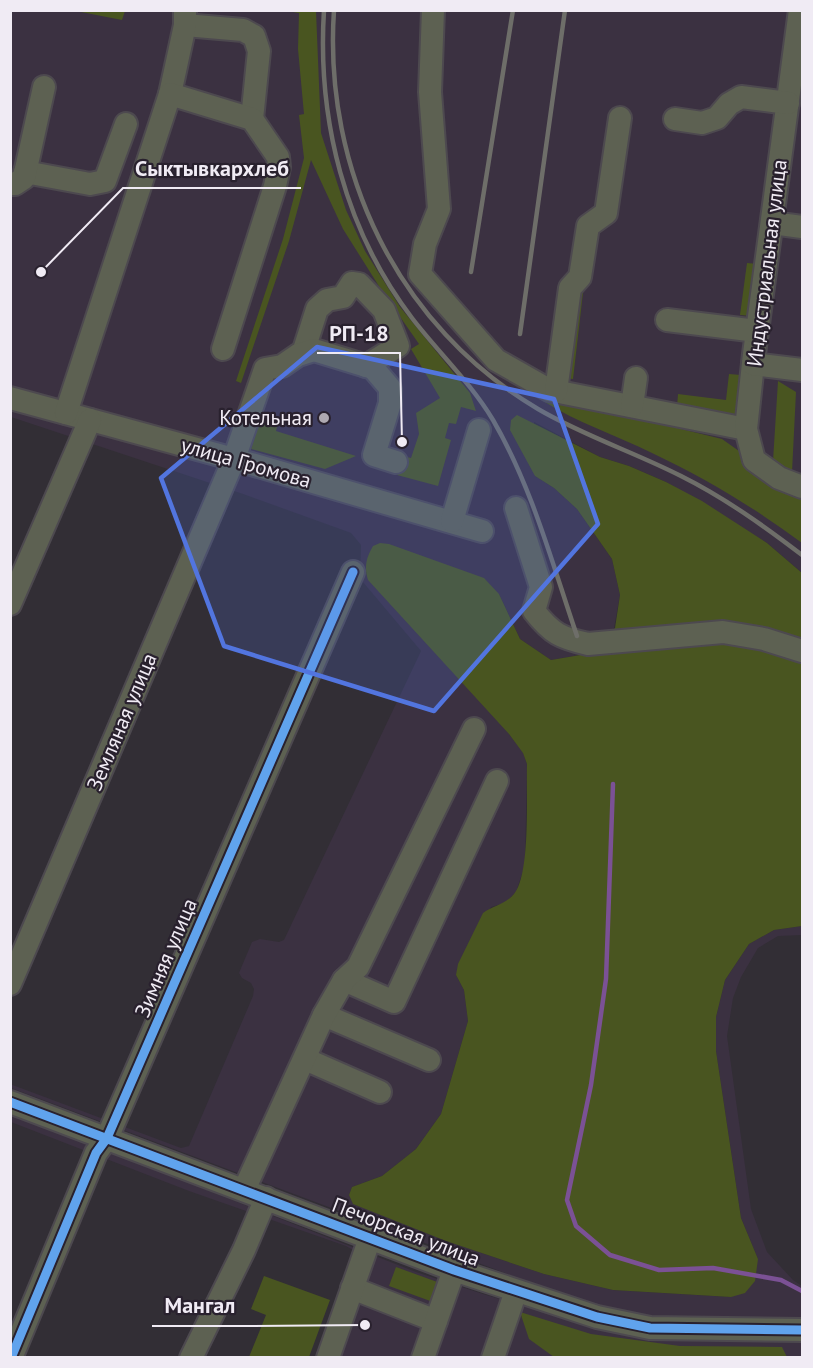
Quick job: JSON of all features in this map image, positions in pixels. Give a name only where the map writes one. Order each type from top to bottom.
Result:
[{"type":"street","points":[[433,10],[430,92],[439,209],[425,244],[420,274],[496,360],[549,390],[746,429]]},
{"type":"street","name":"Индустриальная улица","points":[[800,10],[746,429],[754,460],[779,478],[802,487]]},
{"type":"street","points":[[66,413],[170,94],[185,18],[243,30],[254,36],[259,51],[252,119]]},
{"type":"street","points":[[44,87],[18,178],[90,184],[105,181],[126,124]]},
{"type":"street","points":[[170,94],[252,119],[278,157],[279,167],[223,349]]},
{"type":"street","points":[[675,119],[702,123],[717,118],[729,105],[741,97],[788,103]]},
{"type":"street","points":[[556,391],[570,288],[580,277],[588,226],[606,213],[620,118]]},
{"type":"street","points":[[772,223],[802,227]]},
{"type":"street","points":[[303,353],[317,309],[327,300],[343,297],[352,283],[359,284],[384,310],[398,346],[366,366]]},
{"type":"street","points":[[668,320],[758,331]]},
{"type":"street","points":[[303,353],[314,350],[373,368],[390,388],[390,403],[374,455],[396,462]]},
{"type":"street","name":"Земляная улица","points":[[10,984],[234,459],[265,369],[282,366],[303,353]]},
{"type":"street","points":[[753,364],[802,370]]},
{"type":"street","points":[[632,406],[636,378]]},
{"type":"street","name":"улица Громова","points":[[10,398],[234,459],[482,531]]},
{"type":"street","points":[[10,604],[90,420]]},
{"type":"street","points":[[452,522],[479,430]]},
{"type":"street","points":[[516,508],[541,586],[534,611],[547,628],[567,639],[588,644],[723,632],[764,639],[802,651]]},
{"type":"street","name":"Зимняя улица","points":[[11,1358],[96,1153],[107,1138],[353,572]]},
{"type":"street","points":[[244,1190],[324,1015],[344,980],[358,967],[474,729]]},
{"type":"street","points":[[344,980],[394,1002],[497,781]]},
{"type":"street","points":[[324,1015],[429,1060]]},
{"type":"street","points":[[305,1059],[380,1092]]},
{"type":"street","name":"Печорская улица","points":[[10,1102],[454,1270],[597,1317],[650,1328],[802,1330]]},
{"type":"street","points":[[193,1357],[266,1198]]},
{"type":"street","points":[[328,1358],[370,1238]]},
{"type":"street","points":[[423,1358],[454,1270]]},
{"type":"street","points":[[352,1288],[436,1321]]},
{"type":"street","points":[[492,1358],[516,1291]]},
{"type":"highlighted area","points":[[317,347],[554,399],[598,524],[434,711],[224,646],[161,478]]},
{"type":"shaded area","points":[[11,11],[802,11],[802,573],[767,543],[666,482],[629,466],[600,457],[534,422],[535,476],[554,488],[577,509],[612,559],[620,595],[614,628],[592,653],[551,660],[520,639],[499,594],[509,734],[523,752],[527,764],[525,865],[516,892],[505,903],[491,907],[456,975],[464,990],[468,1021],[441,1114],[416,1149],[382,1176],[352,1187],[349,1195],[354,1204],[446,1241],[544,1274],[613,1290],[731,1297],[758,1259],[741,1218],[716,1051],[716,1017],[725,980],[749,944],[774,930],[802,926],[802,935],[778,936],[758,948],[741,977],[733,998],[727,1036],[751,1209],[767,1252],[793,1280],[802,1286],[802,1319],[649,1317],[585,1303],[11,1088],[10,1084],[181,1148],[189,1146],[253,996],[254,989],[251,983],[242,978],[239,973],[252,942],[260,939],[279,942],[284,940],[421,651],[362,581],[360,576],[361,545],[351,533],[243,494],[11,417]]},
{"type":"shaded area","points":[[10,1115],[416,1272],[483,1294],[593,1327],[802,1340],[802,1357],[321,1357],[355,1251],[189,1191],[11,1122]]},
{"type":"green space","points":[[125,10],[122,20],[76,11]]},
{"type":"green space","points":[[287,11],[316,11],[321,133],[346,210],[365,251],[400,307],[470,393],[476,411],[461,407],[456,424],[449,423],[445,438],[451,440],[438,486],[397,475],[403,456],[411,458],[419,434],[416,413],[440,398],[411,349],[419,344],[343,229],[311,160],[289,241],[241,383],[236,381],[283,239],[304,158],[299,115],[304,114],[298,49],[299,13]]},
{"type":"green space","points":[[747,263],[758,264],[752,316],[740,315]]},
{"type":"green space","points":[[590,273],[583,293],[573,379],[564,378],[575,291]]},
{"type":"green space","points":[[729,374],[741,375],[736,415],[677,407],[678,394],[726,400]]},
{"type":"green space","points":[[778,381],[796,392],[792,472],[773,461]]},
{"type":"green space","points":[[546,396],[722,439],[739,451],[745,467],[766,480],[802,496],[802,543],[710,483],[652,453],[556,409],[543,401]]},
{"type":"green space","points":[[262,415],[279,419],[276,431],[356,456],[325,469],[251,449]]},
{"type":"green space","points":[[517,415],[600,457],[629,466],[702,501],[767,543],[802,573],[802,926],[774,930],[749,944],[725,980],[716,1017],[716,1051],[741,1218],[758,1259],[755,1281],[745,1293],[731,1297],[613,1290],[544,1274],[446,1241],[353,1204],[349,1195],[352,1187],[382,1176],[416,1149],[441,1114],[468,1021],[464,990],[456,975],[458,964],[483,913],[514,894],[523,869],[527,832],[527,764],[523,753],[509,734],[368,580],[366,567],[371,550],[373,546],[380,543],[389,544],[484,578],[499,594],[520,639],[551,660],[592,653],[615,628],[620,595],[612,559],[577,509],[554,488],[535,476],[510,430],[511,420]]},
{"type":"green space","points":[[396,1267],[440,1283],[433,1302],[389,1286]]},
{"type":"green space","points":[[264,1276],[330,1300],[309,1357],[249,1357],[266,1315],[251,1309]]},
{"type":"green space","points":[[520,1312],[591,1334],[680,1346],[782,1347],[787,1357],[554,1357],[529,1339]]},
{"type":"waterway","points":[[613,784],[606,979],[591,1085],[567,1200],[576,1226],[610,1255],[659,1270],[713,1268],[781,1280],[802,1291]]},
{"type":"railway","points":[[324,10],[325,92],[340,172],[353,211],[369,248],[389,284],[412,318],[475,393],[507,446],[540,526],[577,636]]},
{"type":"railway","points":[[334,10],[334,70],[342,128],[357,185],[379,239],[409,289],[446,335],[489,375],[538,409],[697,485],[744,513],[802,555]]},
{"type":"railway","points":[[471,272],[513,10]]},
{"type":"railway","points":[[520,334],[565,10]]},
{"type":"cycle path","points":[[11,1358],[96,1153],[107,1138],[353,572]]},
{"type":"cycle path","points":[[10,1102],[454,1270],[597,1317],[650,1328],[802,1330]]},
{"type":"place","name":"Сыктывкархлеб","points":[[41,272]]},
{"type":"place","name":"Котельная","points":[[324,418]]},
{"type":"place","name":"РП-18","points":[[402,442]]},
{"type":"place","name":"Мангал","points":[[365,1325]]}]
